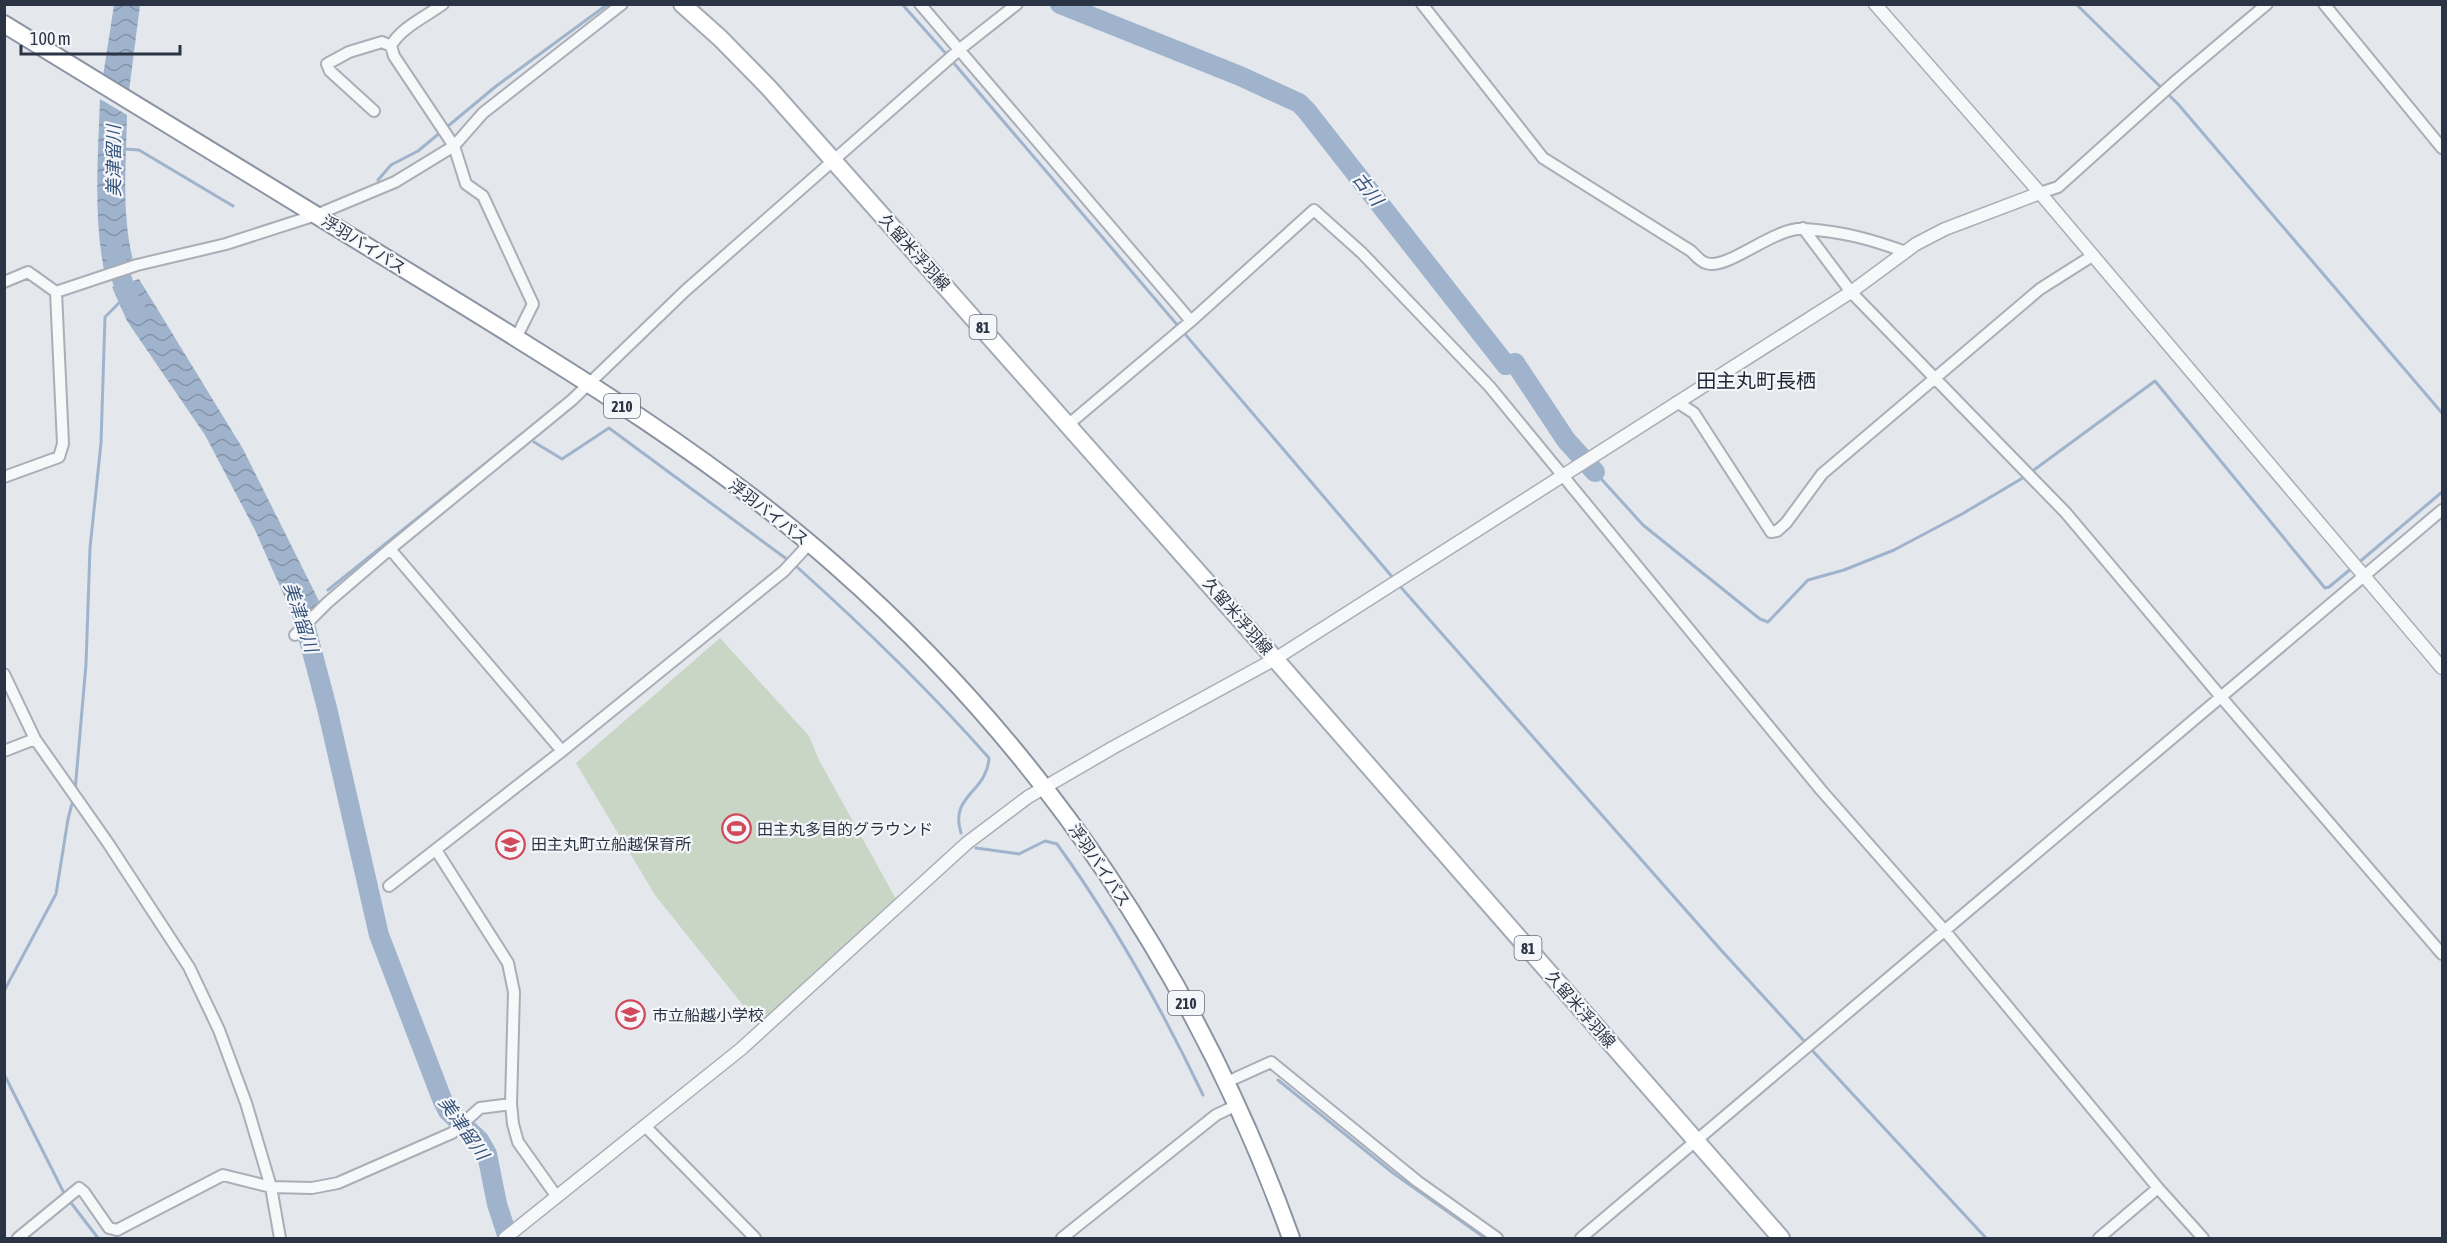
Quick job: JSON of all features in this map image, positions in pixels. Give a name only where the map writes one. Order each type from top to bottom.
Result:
[{"type":"main road","name":"久留米浮羽線","points":[[682,4],[720,38],[769,88],[1069,424],[1781,1239]]},
{"type":"main road","name":"浮羽バイパス","points":[[4,24],[589,384],[740,488],[810,543],[897,622],[981,710],[1045,788],[1113,880],[1159,955],[1227,1082],[1291,1239]]},
{"type":"street","points":[[443,4],[407,29],[394,40],[391,46],[394,56],[453,146],[466,184],[483,196],[533,304],[516,338]]},
{"type":"street","points":[[56,292],[137,265],[226,244],[316,215],[395,182],[453,146],[483,113],[622,4]]},
{"type":"street","points":[[920,4],[1191,321]]},
{"type":"street","points":[[295,635],[327,603],[390,549],[589,384],[685,291],[960,49],[1017,4]]},
{"type":"street","points":[[1422,4],[1543,158],[1691,251],[1705,263],[1719,264],[1776,235],[1803,228],[1814,231],[1837,231],[1865,237],[1904,251]]},
{"type":"street","points":[[1875,4],[2040,194],[2442,668]]},
{"type":"street","points":[[505,1239],[741,1049],[966,843],[1045,788],[1114,747],[1275,659],[1851,292],[1904,251],[1945,229],[2058,187],[2267,4]]},
{"type":"street","points":[[2324,4],[2442,148]]},
{"type":"street","points":[[374,111],[330,71],[327,64],[349,52],[382,42],[391,46]]},
{"type":"street","points":[[1069,424],[1191,321],[1314,210],[1362,253],[1490,387],[1821,790],[1945,931],[2203,1239]]},
{"type":"street","points":[[1803,228],[1851,292],[2066,513],[2442,954]]},
{"type":"street","points":[[1677,402],[1694,413],[1771,532],[1777,531],[1786,523],[1822,474],[2040,289],[2092,256]]},
{"type":"street","points":[[4,282],[28,272],[56,292]]},
{"type":"street","points":[[4,477],[59,457],[63,444],[56,292]]},
{"type":"street","points":[[1581,1239],[2442,510]]},
{"type":"street","points":[[389,886],[562,751],[784,571],[810,543]]},
{"type":"street","points":[[390,549],[562,751]]},
{"type":"street","points":[[4,674],[35,739],[108,843],[189,967],[219,1030],[246,1103],[271,1187],[280,1239]]},
{"type":"street","points":[[4,751],[35,739]]},
{"type":"street","points":[[436,849],[508,963],[514,992],[515,1023],[511,1104],[518,1142],[557,1197]]},
{"type":"street","points":[[1227,1082],[1271,1062],[1417,1181],[1497,1239]]},
{"type":"street","points":[[18,1239],[79,1188],[109,1228],[117,1230],[223,1175],[271,1187],[312,1188],[338,1183],[452,1133],[480,1108],[511,1104]]},
{"type":"street","points":[[1062,1239],[1216,1115],[1237,1105]]},
{"type":"street","points":[[645,1126],[755,1239]]},
{"type":"street","points":[[2098,1239],[2158,1188]]},
{"type":"green space","name":"田主丸多目的グラウンド","points":[[720,638],[809,736],[819,760],[896,899],[758,1024],[655,895],[576,763]]},
{"type":"water","points":[[114,5],[140,5],[129,91],[103,76]]},
{"type":"water","points":[[100,99],[127,115],[126,209],[134,264],[105,275],[98,210]]},
{"type":"water","points":[[139,279],[243,449],[320,603],[298,627],[255,530],[205,435],[127,321],[112,287]]},
{"type":"waterway","points":[[378,180],[391,165],[418,151],[495,87],[608,4]]},
{"type":"waterway","points":[[902,4],[948,56]]},
{"type":"waterway","name":"古川","points":[[1060,4],[1240,76],[1299,103],[1506,365],[1515,363],[1566,440],[1595,472]]},
{"type":"waterway","points":[[2076,4],[2178,104],[2442,413]]},
{"type":"waterway","points":[[952,61],[1394,579]]},
{"type":"waterway","points":[[124,149],[139,150],[233,206]]},
{"type":"waterway","name":"美津留川","points":[[114,252],[127,296],[135,308]]},
{"type":"waterway","points":[[75,791],[86,664],[90,548],[101,443],[105,317],[121,301]]},
{"type":"waterway","points":[[2031,472],[2155,381],[2325,588],[2352,568]]},
{"type":"waterway","points":[[534,442],[562,459],[609,428],[788,560]]},
{"type":"waterway","points":[[328,590],[522,434]]},
{"type":"waterway","points":[[1595,472],[1643,525],[1760,619],[1768,622],[1808,580],[1844,570],[1894,550],[1962,514],[2026,476]]},
{"type":"waterway","points":[[2357,564],[2442,492]]},
{"type":"waterway","points":[[797,567],[896,660],[989,758],[987,770],[982,779],[960,810],[961,833]]},
{"type":"waterway","points":[[1398,584],[1806,1043]]},
{"type":"waterway","name":"美津留川","points":[[300,606],[327,708],[379,935],[442,1099],[448,1111],[479,1140],[487,1154],[497,1204],[508,1238]]},
{"type":"waterway","points":[[4,991],[56,894],[73,800]]},
{"type":"waterway","points":[[976,848],[1019,854],[1045,841],[1057,844],[1098,904],[1136,966],[1203,1095]]},
{"type":"waterway","points":[[1810,1048],[1986,1238]]},
{"type":"waterway","points":[[4,1074],[65,1195],[98,1238]]},
{"type":"waterway","points":[[1278,1080],[1393,1173],[1485,1238]]},
{"type":"place","name":"田主丸多目的グラウンド","points":[[736,829]]},
{"type":"place","name":"田主丸町立船越保育所","points":[[510,844]]},
{"type":"place","name":"市立船越小学校","points":[[631,1015]]},
{"type":"district","name":"田主丸町長栖","points":[[1756,380]]}]
